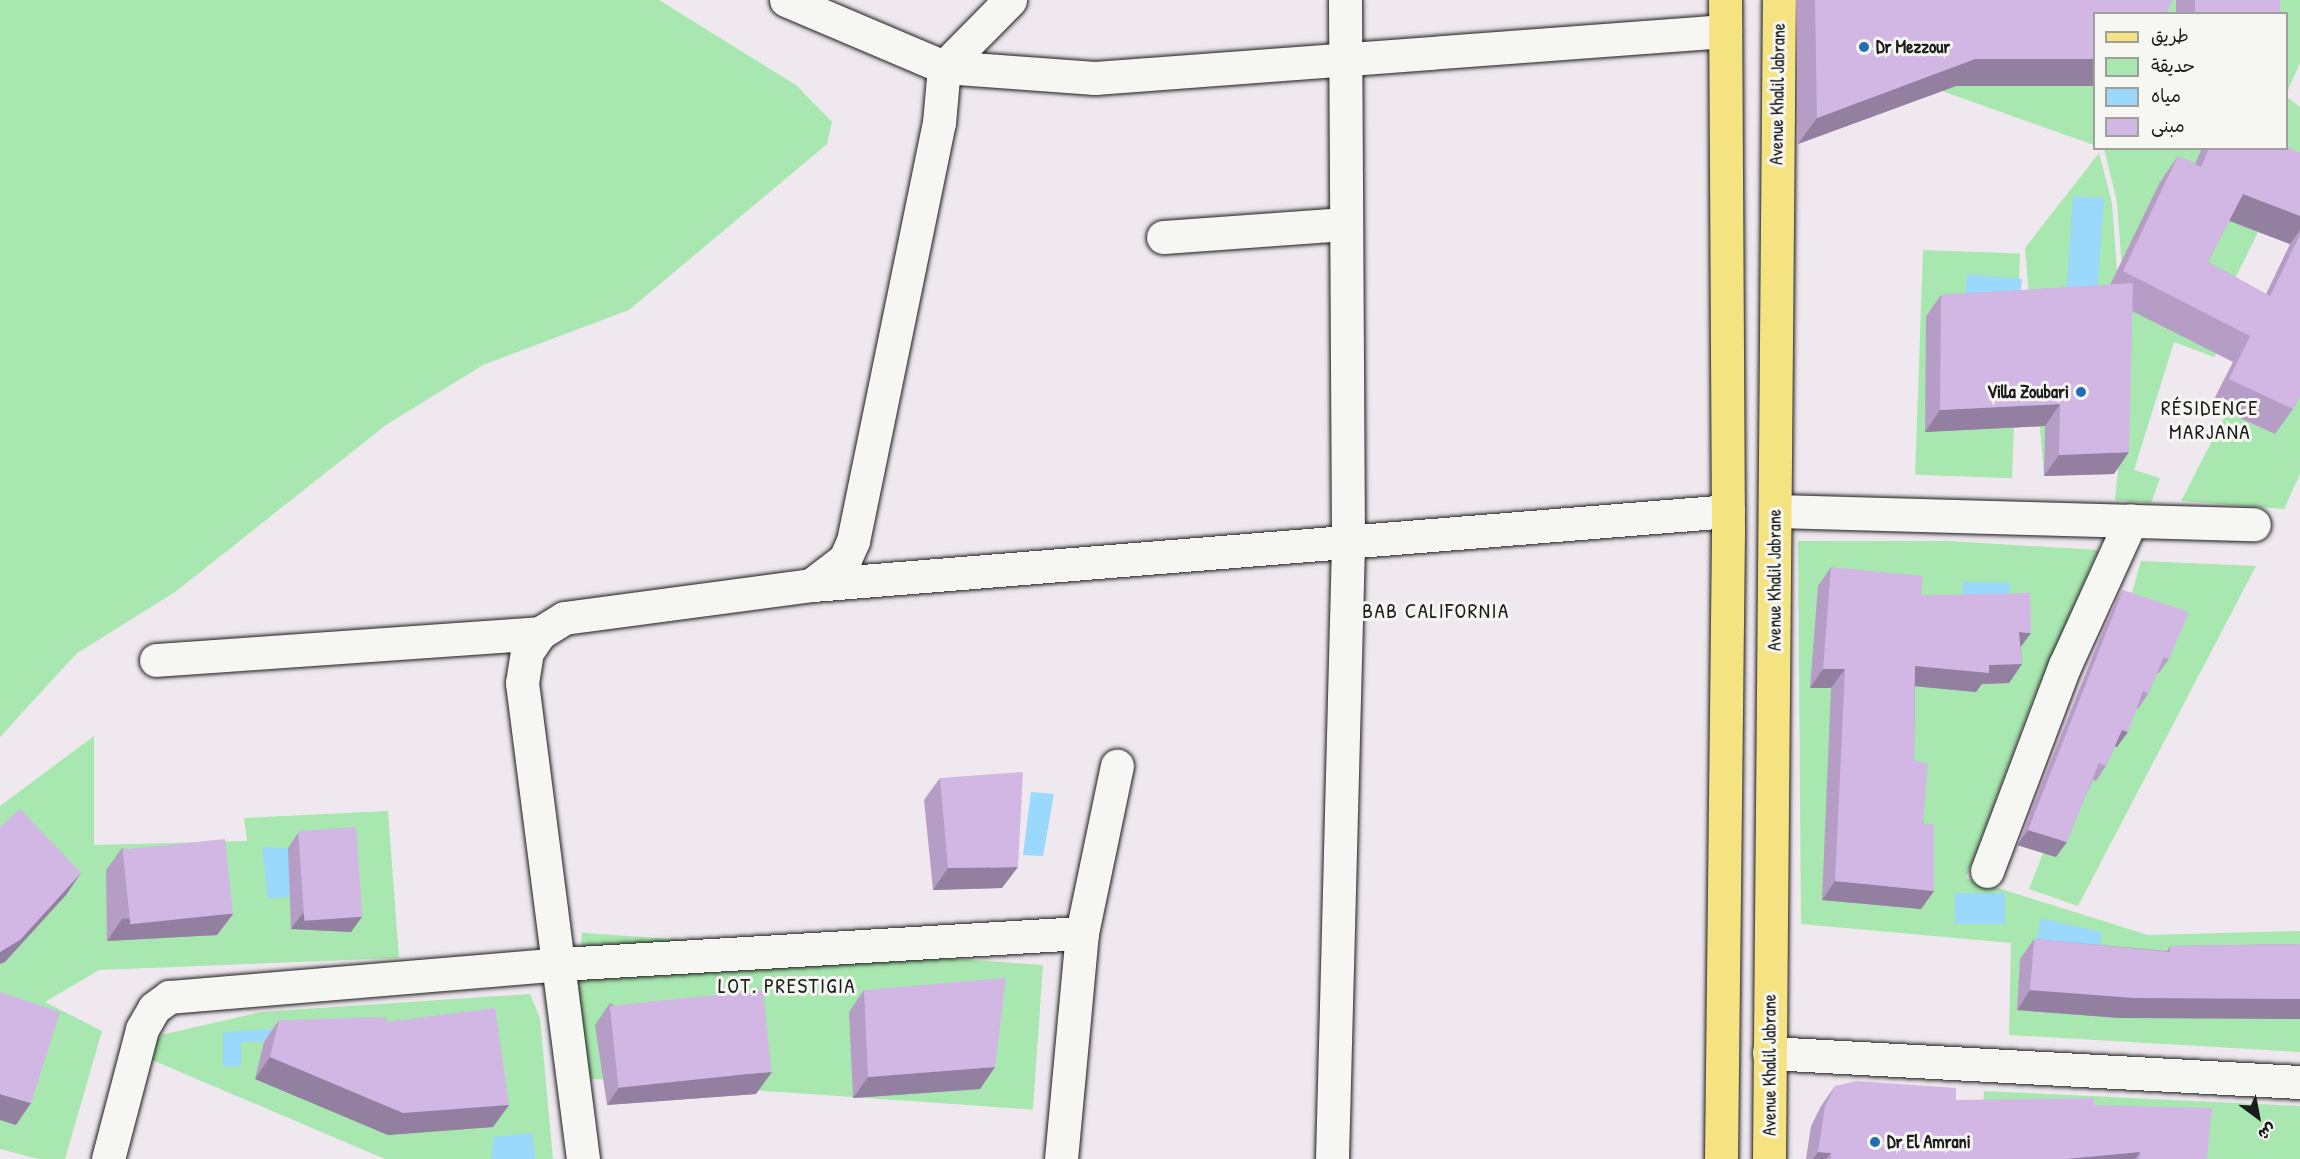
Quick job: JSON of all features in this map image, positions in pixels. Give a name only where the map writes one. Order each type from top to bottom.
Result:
[{"type":"main road","name":"Avenue Khalil Jabrane","points":[[1769,1159],[1779,0]]},
{"type":"main road","points":[[1721,1159],[1728,511],[1725,15]]},
{"type":"street","points":[[786,0],[944,67],[1095,78],[1346,60],[1725,15]]},
{"type":"street","points":[[811,585],[832,573],[854,541],[939,123],[944,67],[1010,0]]},
{"type":"street","points":[[1332,1159],[1348,542],[1344,0]]},
{"type":"street","points":[[1163,237],[1347,224]]},
{"type":"street","points":[[583,1159],[561,964],[522,683],[527,652],[540,633],[564,618],[811,585],[1728,511]]},
{"type":"street","points":[[1775,511],[2254,524]]},
{"type":"street","points":[[1987,870],[2065,665],[2131,520]]},
{"type":"street","points":[[156,660],[540,633]]},
{"type":"street","points":[[1061,1159],[1082,933],[1117,766]]},
{"type":"street","points":[[108,1159],[141,1029],[154,1008],[169,997],[561,964],[1082,933]]},
{"type":"street","points":[[1769,1053],[2300,1082]]},
{"type":"green space","points":[[0,0],[659,0],[796,85],[832,122],[827,144],[629,310],[483,365],[386,425],[175,592],[76,654],[0,737]]},
{"type":"green space","points":[[1918,0],[2300,0],[2300,63],[2288,90],[2288,12],[2093,12],[2093,145],[1942,91]]},
{"type":"green space","points":[[2288,98],[2300,107],[2300,189],[2263,222],[2229,291],[2247,302],[2214,357],[2174,342],[2134,470],[2160,478],[2151,503],[2115,500],[2124,408],[2124,297],[2117,202],[2104,150],[2288,150]]},
{"type":"green space","points":[[2099,153],[2112,203],[2119,297],[2044,476],[2025,248]]},
{"type":"green space","points":[[1923,250],[2020,253],[2012,478],[1915,475]]},
{"type":"green space","points":[[2300,385],[2300,474],[2284,509],[2181,501],[2227,412],[2275,434]]},
{"type":"green space","points":[[1798,541],[1949,541],[2098,550],[2035,694],[1966,878],[2148,935],[2300,931],[2300,1052],[2009,1035],[2011,943],[1801,924]]},
{"type":"green space","points":[[2141,561],[2256,566],[2078,906],[2029,889],[2043,853],[2153,672],[2159,674],[2127,610]]},
{"type":"green space","points":[[94,736],[94,845],[247,841],[244,818],[388,811],[399,958],[99,970],[45,1002],[102,1031],[65,1159],[38,1159],[0,1149],[0,806]]},
{"type":"green space","points":[[582,933],[1043,965],[1033,1110],[572,1077]]},
{"type":"green space","points":[[530,994],[540,1018],[553,1159],[385,1159],[145,1057],[161,1035],[261,1012]]},
{"type":"green space","points":[[1984,1091],[2300,1106],[2300,1159],[1980,1159]]},
{"type":"water","points":[[2073,196],[2104,198],[2097,300],[2066,298]]},
{"type":"water","points":[[1967,274],[2022,279],[2020,303],[1965,298]]},
{"type":"water","points":[[1963,582],[2010,583],[2010,609],[1963,608]]},
{"type":"water","points":[[1031,792],[1054,794],[1043,856],[1023,855]]},
{"type":"water","points":[[262,847],[288,848],[290,897],[268,898]]},
{"type":"water","points":[[1955,893],[2005,893],[2005,924],[1955,924]]},
{"type":"water","points":[[2041,918],[2102,932],[2097,955],[2036,940]]},
{"type":"water","points":[[304,1027],[303,1041],[241,1042],[241,1066],[223,1067],[223,1032]]},
{"type":"water","points":[[532,1133],[535,1159],[491,1159],[494,1137]]},
{"type":"building","points":[[1815,0],[2173,0],[2167,12],[2093,12],[2093,59],[1975,59],[1817,118]]},
{"type":"building","points":[[2195,0],[2280,0],[2280,12],[2195,12]]},
{"type":"building","points":[[2288,147],[2300,153],[2300,216],[2243,194],[2208,262],[2270,296],[2300,235],[2300,395],[2293,409],[2229,379],[2250,336],[2123,271],[2178,156],[2201,167],[2208,150],[2288,150]]},
{"type":"building","points":[[2133,283],[2129,452],[2059,455],[2060,404],[1940,410],[1941,295]]},
{"type":"building","points":[[1831,567],[1923,576],[1921,595],[2030,593],[2031,633],[2019,632],[2022,664],[1989,665],[1989,673],[1915,666],[1914,760],[1928,764],[1923,824],[1934,824],[1934,891],[1835,881],[1845,669],[1823,669]]},
{"type":"building","points":[[2123,590],[2189,612],[2169,659],[2164,657],[2148,694],[2143,691],[2128,732],[2122,730],[2106,766],[2099,763],[2067,842],[2028,830]]},
{"type":"building","points":[[1023,772],[1018,867],[948,868],[940,778]]},
{"type":"building","points":[[20,809],[81,873],[20,940],[0,952],[0,827]]},
{"type":"building","points":[[356,827],[362,917],[304,921],[298,831]]},
{"type":"building","points":[[225,839],[233,914],[130,924],[123,850]]},
{"type":"building","points":[[2034,939],[2170,952],[2170,946],[2300,944],[2300,999],[2134,998],[2030,990]]},
{"type":"building","points":[[1006,978],[995,1067],[868,1077],[864,990]]},
{"type":"building","points":[[763,990],[772,1072],[618,1088],[610,1006]]},
{"type":"building","points":[[0,992],[60,1012],[31,1103],[0,1094]]},
{"type":"building","points":[[495,1008],[509,1105],[403,1113],[270,1057],[279,1020],[386,1017],[386,1022]]},
{"type":"building","points":[[1856,1081],[1956,1088],[1956,1100],[2094,1098],[2094,1105],[2212,1108],[2207,1159],[2139,1159],[2140,1152],[2065,1159],[1831,1159],[1831,1153],[1818,1152],[1825,1106],[1835,1086]]},
{"type":"place","name":"Dr Mezzour","points":[[1864,47]]},
{"type":"place","name":"Villa Zoubari","points":[[2081,392]]},
{"type":"place","name":"Dr El Amrani","points":[[1875,1142]]},
{"type":"district","name":"RÉSIDENCE MARJANA","points":[[2210,420]]},
{"type":"district","name":"BAB CALIFORNIA","points":[[1436,611]]},
{"type":"district","name":"LOT. PRESTIGIA","points":[[787,986]]}]
